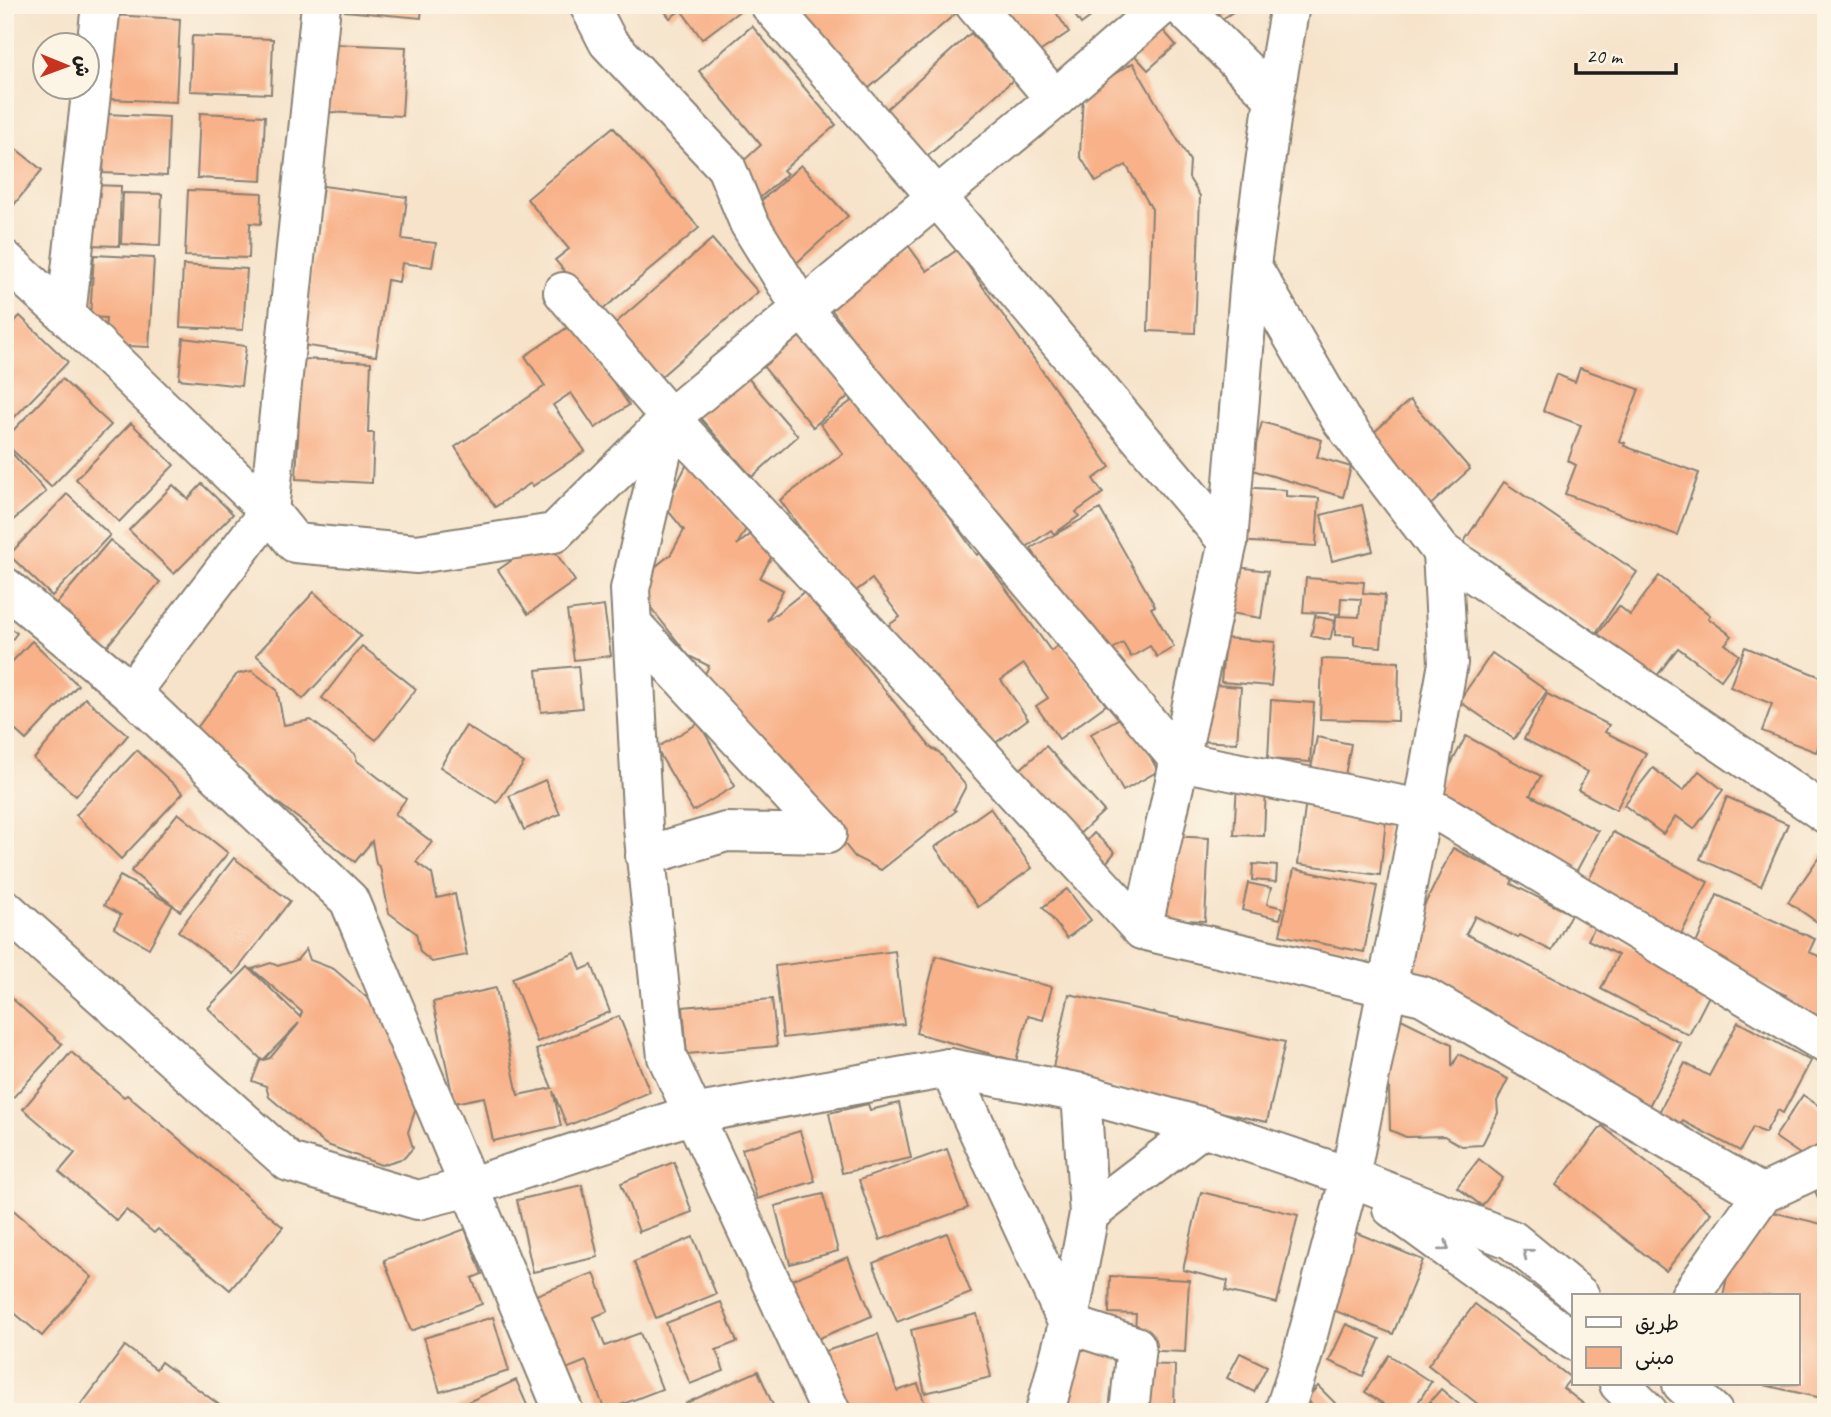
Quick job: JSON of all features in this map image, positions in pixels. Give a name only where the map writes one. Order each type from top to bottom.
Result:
[{"type":"street","points":[[66,315],[101,5]]},
{"type":"street","points":[[131,692],[269,511],[321,5]]},
{"type":"street","points":[[589,5],[608,43],[726,167],[749,223],[802,309],[1180,761],[1441,813],[1826,1044]]},
{"type":"street","points":[[770,5],[937,197],[1228,542]]},
{"type":"street","points":[[975,5],[1055,99]]},
{"type":"street","points":[[5,260],[66,315],[269,511],[295,543],[417,554],[554,533],[670,418],[1055,99],[1163,5]]},
{"type":"street","points":[[1180,5],[1274,98]]},
{"type":"street","points":[[1142,930],[1228,542],[1251,265],[1290,5]]},
{"type":"street","points":[[1251,265],[1341,420],[1443,552],[1826,814]]},
{"type":"street","points":[[563,292],[670,418],[1142,930],[1423,996],[1762,1194]]},
{"type":"street","points":[[670,418],[630,589],[645,856],[667,1057],[831,1412]]},
{"type":"street","points":[[1284,1412],[1302,1357],[1350,1177],[1422,809],[1448,663],[1443,552]]},
{"type":"street","points":[[5,587],[131,692],[349,900],[564,1412]]},
{"type":"street","points":[[632,624],[827,834],[726,832],[645,856]]},
{"type":"street","points":[[5,909],[289,1161],[418,1200],[469,1187],[693,1114],[949,1068],[1081,1093],[1203,1127],[1350,1177],[1512,1240],[1578,1294]]},
{"type":"street","points":[[949,1068],[1068,1324],[1136,1346],[1129,1412]]},
{"type":"street","points":[[1045,1412],[1068,1324],[1089,1214],[1081,1093]]},
{"type":"street","points":[[1089,1214],[1203,1127]]},
{"type":"street","points":[[1691,1294],[1762,1194],[1826,1164]]},
{"type":"street","points":[[1350,1177],[1572,1340]]},
{"type":"street","points":[[1621,1386],[1648,1412]]},
{"type":"street","points":[[1684,1386],[1713,1412]]},
{"type":"building","points":[[346,5],[422,5],[421,18],[345,11]]},
{"type":"building","points":[[660,5],[745,7],[702,39],[681,10],[670,18]]},
{"type":"building","points":[[787,5],[960,5],[962,8],[862,94]]},
{"type":"building","points":[[994,5],[1051,5],[1069,32],[1020,65]]},
{"type":"building","points":[[1068,5],[1107,5],[1081,24]]},
{"type":"building","points":[[1213,5],[1237,5],[1239,8],[1222,19]]},
{"type":"building","points":[[112,15],[180,19],[176,102],[108,99]]},
{"type":"building","points":[[1156,22],[1176,45],[1148,70],[1127,47]]},
{"type":"building","points":[[752,26],[836,125],[783,170],[787,174],[753,204],[728,175],[761,145],[699,71]]},
{"type":"building","points":[[971,33],[1013,80],[913,169],[872,122]]},
{"type":"building","points":[[192,36],[273,39],[271,94],[190,91]]},
{"type":"building","points":[[332,44],[406,47],[402,116],[328,112]]},
{"type":"building","points":[[1133,63],[1190,161],[1189,178],[1200,196],[1195,333],[1148,331],[1152,209],[1126,165],[1096,182],[1080,156],[1083,93]]},
{"type":"building","points":[[200,113],[265,116],[262,181],[197,178]]},
{"type":"building","points":[[106,114],[169,117],[167,176],[103,173]]},
{"type":"building","points":[[613,127],[699,228],[600,312],[555,260],[569,249],[527,199]]},
{"type":"building","points":[[5,140],[42,170],[5,216]]},
{"type":"building","points":[[801,165],[848,216],[791,268],[744,216]]},
{"type":"building","points":[[93,185],[121,186],[119,246],[90,245]]},
{"type":"building","points":[[323,186],[407,197],[402,239],[436,243],[432,267],[402,263],[399,282],[387,280],[376,356],[301,345]]},
{"type":"building","points":[[188,190],[262,193],[261,224],[250,223],[249,258],[185,256]]},
{"type":"building","points":[[123,193],[162,194],[160,246],[121,244]]},
{"type":"building","points":[[712,239],[758,292],[657,380],[611,327]]},
{"type":"building","points":[[908,245],[927,271],[957,250],[1110,467],[1093,479],[1103,493],[1076,512],[1079,516],[1054,534],[1051,530],[1025,548],[1009,525],[993,537],[827,303]]},
{"type":"building","points":[[94,255],[154,258],[149,347],[129,346],[129,350],[104,349],[106,318],[90,317]]},
{"type":"building","points":[[183,265],[247,269],[243,330],[180,327]]},
{"type":"building","points":[[20,316],[68,362],[5,427],[5,331]]},
{"type":"building","points":[[574,323],[629,405],[595,428],[571,393],[553,405],[585,451],[533,486],[531,483],[495,507],[455,447],[545,386],[525,356]]},
{"type":"building","points":[[795,327],[851,394],[813,427],[757,359]]},
{"type":"building","points":[[183,338],[246,346],[241,386],[179,379]]},
{"type":"building","points":[[302,359],[371,362],[368,433],[374,433],[372,483],[296,479]]},
{"type":"building","points":[[1580,368],[1639,389],[1619,441],[1625,443],[1624,446],[1699,473],[1677,535],[1565,494],[1576,465],[1568,461],[1581,425],[1543,411],[1556,374],[1575,382]]},
{"type":"building","points":[[741,370],[798,436],[752,477],[694,411]]},
{"type":"building","points":[[62,379],[111,425],[51,487],[5,443],[5,439]]},
{"type":"building","points":[[861,394],[977,555],[980,553],[1051,651],[1061,643],[1106,705],[1059,739],[1036,706],[1048,698],[1024,664],[1001,680],[1028,719],[975,758],[882,630],[900,617],[872,579],[849,596],[780,500],[843,454],[820,424]]},
{"type":"building","points":[[1410,400],[1470,469],[1414,520],[1353,451]]},
{"type":"building","points":[[1262,422],[1322,440],[1317,457],[1351,467],[1343,497],[1249,469]]},
{"type":"building","points":[[131,423],[174,465],[119,522],[76,479]]},
{"type":"building","points":[[12,453],[46,492],[5,527],[5,459]]},
{"type":"building","points":[[687,464],[746,529],[737,545],[755,531],[773,554],[760,578],[783,590],[767,621],[805,591],[931,748],[939,752],[966,786],[954,809],[956,811],[881,870],[855,857],[812,803],[703,678],[709,666],[689,656],[633,585],[671,554],[684,530],[665,507]]},
{"type":"building","points":[[1504,482],[1637,572],[1596,633],[1463,543]]},
{"type":"building","points":[[202,484],[233,514],[174,574],[129,530],[173,485],[188,499]]},
{"type":"building","points":[[1239,487],[1286,490],[1286,496],[1319,498],[1316,546],[1236,541]]},
{"type":"building","points":[[67,494],[110,535],[52,596],[9,555]]},
{"type":"building","points":[[1362,505],[1373,551],[1332,561],[1321,515]]},
{"type":"building","points":[[1100,509],[1155,606],[1151,608],[1174,647],[1157,657],[1150,646],[1131,657],[1123,643],[1095,659],[1031,548]]},
{"type":"building","points":[[545,537],[575,581],[528,614],[498,570]]},
{"type":"building","points":[[110,540],[160,582],[99,656],[49,613]]},
{"type":"building","points":[[1230,566],[1268,571],[1261,618],[1224,612]]},
{"type":"building","points":[[1659,576],[1710,615],[1708,618],[1732,636],[1725,644],[1739,655],[1721,680],[1678,648],[1653,681],[1595,638],[1619,606],[1630,615]]},
{"type":"building","points":[[1306,578],[1364,582],[1363,593],[1385,595],[1381,647],[1354,645],[1354,636],[1335,635],[1336,616],[1359,617],[1361,599],[1341,598],[1340,614],[1303,612]]},
{"type":"building","points":[[314,592],[361,636],[303,699],[256,655]]},
{"type":"building","points":[[604,606],[611,656],[574,660],[567,611]]},
{"type":"building","points":[[1315,616],[1335,621],[1330,640],[1311,636]]},
{"type":"building","points":[[5,625],[17,633],[5,649]]},
{"type":"building","points":[[1225,638],[1275,642],[1271,686],[1221,682]]},
{"type":"building","points":[[32,641],[78,685],[26,740],[5,721],[5,669]]},
{"type":"building","points":[[362,646],[416,689],[376,740],[322,698]]},
{"type":"building","points":[[1745,647],[1826,679],[1826,727],[1816,752],[1762,731],[1772,704],[1730,687]]},
{"type":"building","points":[[1492,653],[1547,691],[1514,739],[1459,701]]},
{"type":"building","points":[[1322,659],[1399,662],[1398,721],[1320,719]]},
{"type":"building","points":[[578,666],[582,708],[541,712],[537,670]]},
{"type":"building","points":[[252,671],[277,690],[284,725],[311,720],[355,754],[357,761],[406,799],[395,814],[432,842],[416,862],[432,874],[437,898],[455,894],[467,955],[432,962],[420,952],[416,933],[389,913],[372,841],[355,862],[191,736],[237,674]]},
{"type":"building","points":[[1201,684],[1241,687],[1237,743],[1197,741]]},
{"type":"building","points":[[1547,694],[1609,725],[1605,732],[1646,753],[1616,810],[1578,790],[1588,772],[1524,739]]},
{"type":"building","points":[[85,698],[128,735],[76,796],[34,759]]},
{"type":"building","points":[[1271,700],[1314,703],[1310,762],[1268,759]]},
{"type":"building","points":[[1127,714],[1158,771],[1123,791],[1091,734]]},
{"type":"building","points":[[699,723],[735,786],[693,811],[656,748]]},
{"type":"building","points":[[466,726],[524,763],[497,803],[440,767]]},
{"type":"building","points":[[1466,736],[1541,776],[1530,795],[1598,831],[1575,874],[1435,794]]},
{"type":"building","points":[[1317,737],[1351,744],[1345,775],[1311,768]]},
{"type":"building","points":[[1046,746],[1104,811],[1061,851],[1003,785]]},
{"type":"building","points":[[137,750],[183,793],[121,859],[76,815]]},
{"type":"building","points":[[1653,768],[1683,791],[1699,771],[1723,790],[1694,829],[1676,816],[1663,834],[1624,805]]},
{"type":"building","points":[[545,780],[560,814],[524,830],[509,796]]},
{"type":"building","points":[[1237,784],[1266,786],[1264,836],[1234,835]]},
{"type":"building","points":[[1727,797],[1788,824],[1761,886],[1700,859]]},
{"type":"building","points":[[1306,800],[1387,810],[1380,875],[1298,864]]},
{"type":"building","points":[[990,808],[1032,868],[978,907],[935,847]]},
{"type":"building","points":[[178,813],[228,853],[180,911],[131,871]]},
{"type":"building","points":[[1613,832],[1708,882],[1680,936],[1587,883]]},
{"type":"building","points":[[1094,833],[1115,852],[1098,873],[1076,853]]},
{"type":"building","points":[[1170,836],[1209,838],[1205,921],[1166,919]]},
{"type":"building","points":[[1453,848],[1513,879],[1511,884],[1571,914],[1552,951],[1520,935],[1518,938],[1475,916],[1466,934],[1681,1043],[1644,1116],[1391,972]]},
{"type":"building","points":[[1822,853],[1826,856],[1826,928],[1788,902]]},
{"type":"building","points":[[234,858],[290,901],[234,974],[178,931]]},
{"type":"building","points":[[1253,864],[1277,866],[1276,882],[1252,880]]},
{"type":"building","points":[[1294,869],[1377,886],[1364,952],[1280,935]]},
{"type":"building","points":[[120,876],[173,905],[149,948],[114,928],[121,915],[104,905]]},
{"type":"building","points":[[1248,883],[1271,888],[1267,904],[1283,908],[1280,919],[1242,910]]},
{"type":"building","points":[[1067,889],[1091,920],[1067,938],[1043,907]]},
{"type":"building","points":[[1717,895],[1815,939],[1809,952],[1826,959],[1826,1037],[1807,1029],[1814,1014],[1784,1000],[1786,995],[1692,953]]},
{"type":"building","points":[[1594,928],[1713,988],[1689,1035],[1601,989],[1618,955],[1588,940]]},
{"type":"building","points":[[306,949],[310,960],[334,969],[388,1016],[416,1108],[408,1132],[413,1148],[404,1158],[381,1165],[325,1144],[269,1097],[266,1086],[252,1081],[262,1060],[208,1008],[248,967],[300,1017],[302,1012],[252,969],[271,963],[278,966],[297,960]],"holes":[[[299,1023],[270,1058],[263,1060]]]},
{"type":"building","points":[[895,951],[904,1024],[783,1038],[775,966]]},
{"type":"building","points":[[575,953],[581,970],[592,965],[610,1012],[537,1042],[512,978]]},
{"type":"building","points":[[936,956],[1052,987],[1043,1020],[1028,1016],[1016,1061],[916,1033]]},
{"type":"building","points":[[496,988],[518,1095],[552,1088],[536,1050],[619,1016],[650,1092],[567,1126],[553,1091],[561,1126],[493,1141],[484,1097],[454,1103],[433,1002]]},
{"type":"building","points":[[5,992],[62,1044],[10,1101],[5,1097]]},
{"type":"building","points":[[1069,994],[1285,1042],[1267,1122],[1052,1072]]},
{"type":"building","points":[[772,999],[777,1046],[687,1054],[683,1007]]},
{"type":"building","points":[[1399,1018],[1452,1044],[1452,1067],[1459,1054],[1508,1079],[1497,1101],[1498,1113],[1482,1145],[1462,1146],[1444,1136],[1406,1137],[1390,1130],[1388,1041]]},
{"type":"building","points":[[1738,1022],[1811,1061],[1783,1113],[1778,1110],[1765,1133],[1753,1127],[1740,1151],[1683,1121],[1679,1128],[1657,1116],[1685,1063],[1709,1076]]},
{"type":"building","points":[[71,1052],[124,1097],[127,1095],[283,1227],[230,1290],[158,1229],[154,1233],[126,1210],[117,1221],[59,1172],[75,1153],[23,1109]]},
{"type":"building","points":[[1803,1095],[1826,1111],[1826,1133],[1807,1159],[1775,1137]]},
{"type":"building","points":[[899,1103],[911,1158],[842,1173],[829,1113],[868,1104],[870,1110]]},
{"type":"building","points":[[1602,1126],[1711,1213],[1666,1271],[1556,1185]]},
{"type":"building","points":[[800,1131],[815,1181],[757,1199],[742,1149]]},
{"type":"building","points":[[947,1149],[968,1208],[880,1240],[859,1180]]},
{"type":"building","points":[[1479,1159],[1503,1178],[1482,1206],[1457,1187]]},
{"type":"building","points":[[674,1162],[692,1212],[639,1232],[621,1183]]},
{"type":"building","points":[[1826,1174],[1826,1210],[1823,1211],[1811,1180]]},
{"type":"building","points":[[582,1185],[598,1257],[533,1272],[517,1200]]},
{"type":"building","points":[[1201,1192],[1298,1215],[1277,1303],[1226,1291],[1228,1281],[1183,1270]]},
{"type":"building","points":[[823,1194],[838,1251],[790,1264],[775,1206]]},
{"type":"building","points":[[5,1203],[92,1277],[42,1336],[5,1305]]},
{"type":"building","points":[[1764,1210],[1826,1225],[1826,1399],[1768,1386],[1800,1386],[1800,1294],[1723,1294],[1729,1267]]},
{"type":"building","points":[[465,1229],[482,1274],[472,1278],[482,1304],[411,1331],[384,1260]]},
{"type":"building","points":[[1352,1231],[1423,1260],[1393,1334],[1323,1306]]},
{"type":"building","points":[[947,1233],[971,1293],[897,1322],[873,1263]]},
{"type":"building","points":[[693,1237],[716,1294],[656,1318],[634,1262]]},
{"type":"building","points":[[848,1257],[872,1316],[815,1340],[791,1280]]},
{"type":"building","points":[[594,1273],[608,1311],[594,1317],[605,1346],[640,1333],[662,1389],[605,1411],[586,1361],[556,1373],[528,1298]]},
{"type":"building","points":[[1110,1276],[1189,1280],[1185,1352],[1134,1350],[1136,1314],[1109,1313]]},
{"type":"building","points":[[721,1302],[737,1342],[716,1350],[724,1371],[690,1384],[666,1323]]},
{"type":"building","points":[[1475,1304],[1571,1378],[1563,1388],[1594,1412],[1488,1412],[1428,1365]]},
{"type":"building","points":[[977,1314],[991,1377],[925,1393],[911,1330]]},
{"type":"building","points":[[493,1317],[509,1371],[440,1392],[424,1338]]},
{"type":"building","points":[[1346,1324],[1380,1339],[1363,1376],[1329,1361]]},
{"type":"building","points":[[878,1334],[897,1391],[918,1384],[928,1412],[839,1412],[820,1353]]},
{"type":"building","points":[[1065,1344],[1115,1346],[1112,1407],[1061,1405]]},
{"type":"building","points":[[125,1346],[156,1369],[161,1362],[229,1412],[76,1412]]},
{"type":"building","points":[[1240,1353],[1267,1366],[1254,1392],[1227,1378]]},
{"type":"building","points":[[1389,1355],[1431,1382],[1414,1409],[1418,1412],[1396,1412],[1365,1392]]},
{"type":"building","points":[[1128,1364],[1175,1365],[1174,1412],[1127,1412]]},
{"type":"building","points":[[758,1371],[773,1405],[758,1412],[690,1412],[686,1403]]},
{"type":"building","points":[[516,1380],[530,1412],[446,1412]]},
{"type":"building","points":[[1318,1386],[1344,1412],[1319,1412],[1306,1399]]},
{"type":"building","points":[[1441,1389],[1468,1412],[1421,1412]]}]
